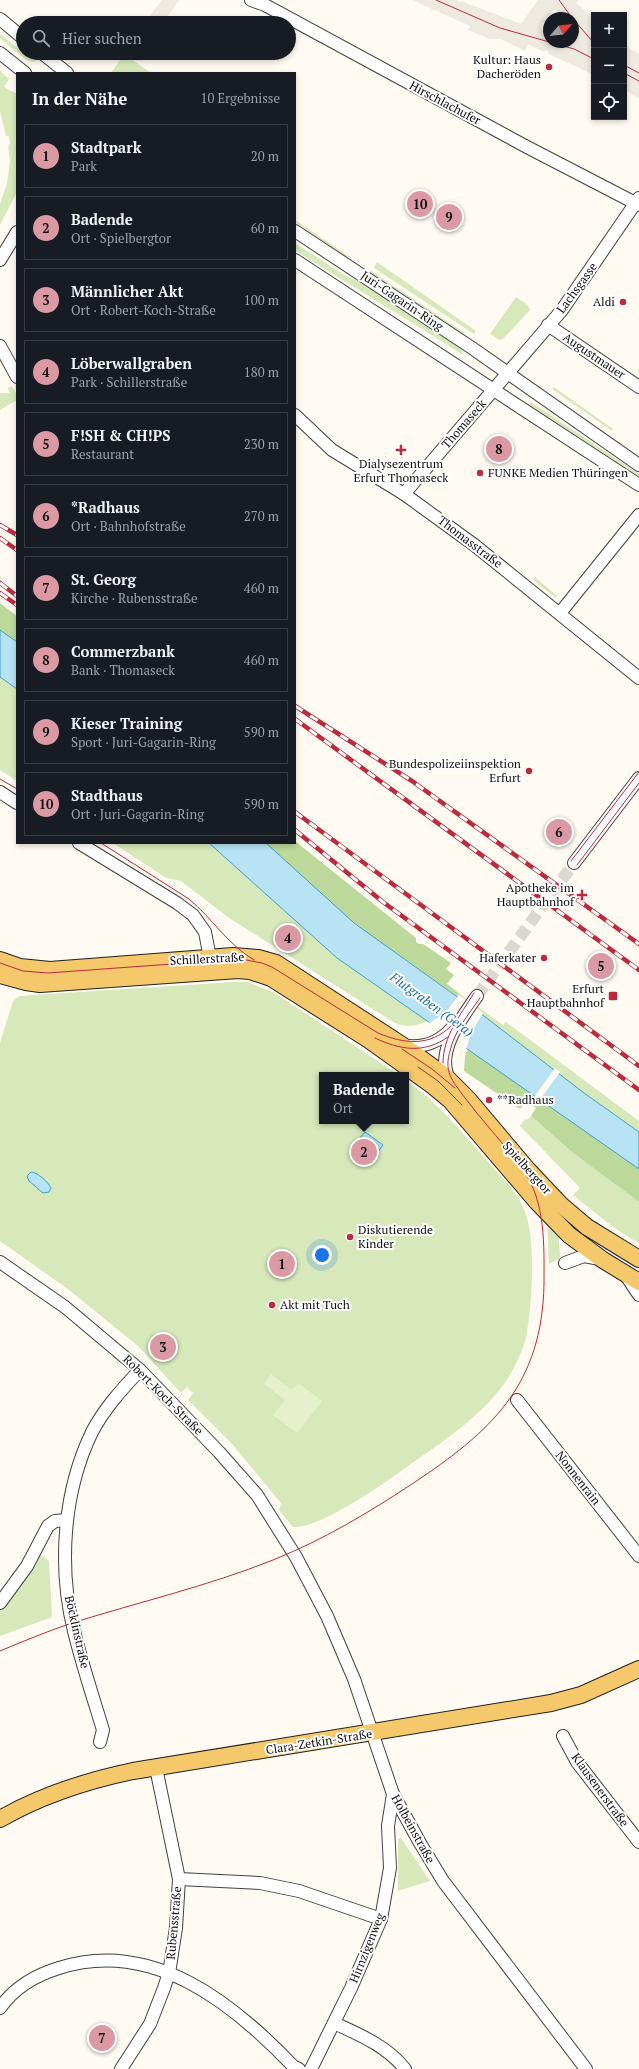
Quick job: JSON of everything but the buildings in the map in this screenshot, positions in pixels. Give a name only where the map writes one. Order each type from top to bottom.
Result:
[{"type":"main road","name":"Schillerstraße","points":[[1,970],[20,966],[50,970],[210,958],[253,957],[276,963],[401,1045],[423,1069]]},
{"type":"main road","name":"Schillerstraße","points":[[1,970],[26,982],[40,984],[226,970],[250,971],[271,978],[369,1040],[423,1069]]},
{"type":"main road","points":[[369,1040],[401,1045]]},
{"type":"main road","name":"Spielbergtor","points":[[423,1069],[449,1079],[468,1099],[528,1170],[560,1204],[587,1227],[639,1259]]},
{"type":"main road","name":"Spielbergtor","points":[[423,1069],[441,1092],[555,1220],[579,1243],[632,1278]]},
{"type":"main road","points":[[449,1079],[460,1112]]},
{"type":"main road","name":"Clara-Zetkin-Straße","points":[[0,1820],[30,1803],[83,1783],[156,1768],[551,1703],[581,1695],[639,1669]]},
{"type":"street","name":"Hirschlachufer","points":[[251,0],[265,5],[285,16]]},
{"type":"street","points":[[0,19],[16,32]]},
{"type":"street","name":"Hirschlachufer","points":[[296,22],[527,147],[638,202]]},
{"type":"street","points":[[0,53],[24,72]]},
{"type":"street","points":[[51,60],[66,72]]},
{"type":"street","name":"Lachsgasse","points":[[507,373],[562,310],[638,202]]},
{"type":"street","name":"Juri-Gagarin-Ring","points":[[296,232],[507,373],[639,465]]},
{"type":"street","points":[[0,260],[16,234]]},
{"type":"street","name":"Juri-Gagarin-Ring","points":[[296,261],[639,485]]},
{"type":"street","name":"Augustmauer","points":[[548,325],[639,387]]},
{"type":"street","points":[[0,346],[16,375]]},
{"type":"street","points":[[492,390],[507,373]]},
{"type":"street","name":"Thomaseck","points":[[404,494],[492,390]]},
{"type":"street","name":"Thomasstraße","points":[[296,416],[332,450],[404,494],[473,544],[639,678]]},
{"type":"street","points":[[560,613],[639,515]]},
{"type":"street","points":[[574,863],[639,778]]},
{"type":"street","points":[[0,792],[16,802]]},
{"type":"street","points":[[80,844],[177,903],[193,915],[206,932],[210,958]]},
{"type":"street","points":[[449,1079],[446,1070],[445,1041],[477,996]]},
{"type":"street","points":[[401,1045],[425,1045],[445,1041]]},
{"type":"street","points":[[565,1263],[584,1256],[603,1260]]},
{"type":"street","name":"Robert-Koch-Straße","points":[[0,1262],[65,1307],[140,1370],[219,1452],[257,1495],[296,1557]]},
{"type":"street","name":"Spielbergtor","points":[[632,1278],[639,1295]]},
{"type":"street","name":"Böcklinstraße","points":[[100,1742],[103,1730],[74,1631],[69,1605],[66,1573],[67,1520],[79,1468],[92,1433],[103,1414],[140,1370]]},
{"type":"street","name":"Nonnenrain","points":[[517,1400],[639,1556]]},
{"type":"street","points":[[0,1603],[27,1566],[48,1526],[55,1521],[67,1520]]},
{"type":"street","name":"Holbeinstraße","points":[[296,1557],[327,1616],[347,1660],[393,1794],[443,1880],[586,2069]]},
{"type":"street","name":"Klausenerstraße","points":[[563,1736],[577,1762],[639,1842]]},
{"type":"street","name":"Rubensstraße","points":[[122,2069],[150,2024],[169,1973],[176,1928],[179,1879],[156,1768]]},
{"type":"street","name":"Hirnzigenweg","points":[[311,2069],[351,1988],[381,1919],[390,1868],[388,1826],[393,1794]]},
{"type":"street","points":[[179,1879],[260,1883],[299,1891],[381,1919]]},
{"type":"street","points":[[0,2008],[17,1989],[52,1970],[76,1963],[117,1960],[169,1973],[205,1991],[235,2010],[263,2034],[293,2066],[299,2069]]},
{"type":"street","points":[[334,2023],[374,2042],[390,2053],[405,2069]]},
{"type":"green space","points":[[0,34],[16,47],[16,52],[0,38]]},
{"type":"green space","points":[[26,60],[38,60],[34,62]]},
{"type":"green space","points":[[120,60],[133,60],[150,72],[112,72]]},
{"type":"green space","points":[[0,71],[9,79],[4,87],[16,93],[16,194],[0,225],[0,204],[7,183],[10,161],[8,146],[10,145],[9,136],[6,136],[0,111]]},
{"type":"green space","points":[[296,221],[350,257],[345,256],[296,223]]},
{"type":"green space","points":[[296,244],[343,274],[371,288],[464,349],[461,354],[420,328],[296,251]]},
{"type":"green space","points":[[377,262],[476,331],[474,334],[374,268]]},
{"type":"green space","points":[[371,271],[465,333],[464,335],[370,272]]},
{"type":"green space","points":[[516,297],[528,305],[530,310],[503,339],[499,340],[490,334]]},
{"type":"green space","points":[[11,386],[16,393],[16,401],[0,410],[0,393],[9,393],[8,388]]},
{"type":"green space","points":[[554,387],[613,429],[612,431],[552,389]]},
{"type":"green space","points":[[531,402],[639,474],[639,477],[529,405]]},
{"type":"green space","points":[[535,577],[557,596],[556,598],[533,580]]},
{"type":"green space","points":[[0,603],[16,615],[16,641],[0,630]]},
{"type":"green space","points":[[0,677],[16,688],[16,780],[0,770]]},
{"type":"green space","points":[[296,842],[416,938],[416,942],[423,944],[451,963],[446,969],[454,975],[447,984],[459,993],[457,996],[354,923],[267,844],[296,844]]},
{"type":"green space","points":[[115,844],[210,844],[337,958],[428,1021],[412,1026],[404,1026],[395,1023],[229,918],[181,881],[166,878]]},
{"type":"green space","points":[[248,982],[273,992],[394,1072],[319,1072],[319,1124],[409,1124],[409,1082],[418,1089],[450,1119],[508,1184],[523,1207],[527,1219],[532,1253],[532,1271],[530,1308],[526,1338],[515,1366],[500,1389],[476,1415],[462,1427],[366,1495],[334,1514],[304,1526],[293,1527],[279,1510],[281,1503],[233,1445],[188,1400],[193,1393],[187,1387],[181,1393],[138,1346],[69,1290],[0,1241],[0,1043],[13,1001],[20,996]]},
{"type":"green space","points":[[459,993],[503,1025],[506,1022],[639,1121],[639,1132],[584,1093],[457,996]]},
{"type":"green space","points":[[468,1049],[639,1169],[639,1202],[573,1153],[531,1116],[536,1108],[527,1101],[520,1109],[464,1071],[465,1056]]},
{"type":"green space","points":[[531,1116],[573,1153],[639,1202],[639,1243],[613,1227],[573,1195],[580,1188],[520,1126],[525,1119],[527,1120]]},
{"type":"green space","points":[[547,1222],[561,1236],[559,1239],[560,1258],[549,1264]]},
{"type":"green space","points":[[271,1374],[292,1390],[298,1383],[322,1401],[297,1433],[273,1415],[285,1400],[264,1384]]},
{"type":"green space","points":[[42,1555],[49,1561],[52,1617],[0,1636],[0,1610],[21,1585],[38,1557]]},
{"type":"green space","points":[[401,1838],[430,1881],[398,1891],[398,1839]]},
{"type":"shaded area","points":[[162,0],[179,0],[168,16],[149,16]]},
{"type":"shaded area","points":[[412,0],[461,1],[521,24],[538,0],[578,0],[576,3],[591,16],[591,74],[549,54],[547,50],[544,52],[528,44],[525,51],[501,39],[490,39],[468,30],[470,26]]},
{"type":"shaded area","points":[[627,46],[639,54],[639,98],[627,92]]},
{"type":"water","points":[[0,630],[16,641],[16,688],[0,677]]},
{"type":"water","name":"Flutgraben (Gera)","points":[[210,844],[267,844],[354,923],[484,1016],[584,1093],[639,1132],[639,1169],[337,958]]},
{"type":"water","points":[[365,1132],[383,1145],[377,1153],[375,1151],[367,1153],[362,1150],[362,1141],[359,1139]]},
{"type":"water","points":[[31,1172],[39,1175],[47,1183],[51,1188],[49,1192],[43,1193],[29,1181],[27,1176]]},
{"type":"pier","points":[[459,995],[483,1013],[471,1033],[466,1050],[429,1023],[445,1013]]},
{"type":"pier","points":[[555,1068],[560,1072],[539,1101],[534,1097]]},
{"type":"tunnel","points":[[477,996],[574,863]]},
{"type":"tram line","points":[[436,0],[500,28],[574,49],[591,58]]},
{"type":"tram line","points":[[559,0],[568,12]]},
{"type":"tram line","points":[[579,26],[591,40]]},
{"type":"tram line","points":[[627,67],[639,73]]},
{"type":"tram line","points":[[627,75],[639,81]]},
{"type":"tram line","points":[[571,861],[639,772]]},
{"type":"tram line","points":[[0,779],[16,788]]},
{"type":"tram line","points":[[577,865],[639,783]]},
{"type":"tram line","points":[[103,844],[189,899],[228,939],[244,954],[254,960]]},
{"type":"tram line","points":[[0,963],[23,971],[48,973],[241,959],[262,963],[272,967],[378,1033],[397,1040],[416,1042],[434,1038],[451,1026]]},
{"type":"tram line","points":[[443,1063],[449,1035],[474,993]]},
{"type":"tram line","points":[[0,1651],[72,1623],[224,1578],[273,1560],[310,1544],[379,1505],[441,1464],[466,1445],[488,1424],[507,1402],[522,1378],[534,1350],[541,1319],[544,1284],[542,1225],[540,1210],[531,1183],[516,1160],[462,1094],[449,1072],[448,1059],[452,1044],[462,1024],[480,998]]},
{"type":"tram line","points":[[375,1038],[403,1047],[421,1048],[430,1046],[448,1037]]},
{"type":"tram line","points":[[402,1049],[432,1069],[455,1088]]},
{"type":"tram line","points":[[418,1067],[438,1081],[462,1105]]},
{"type":"railway","points":[[0,525],[16,534]]},
{"type":"railway","points":[[0,538],[16,549]]},
{"type":"railway","points":[[0,583],[16,595]]},
{"type":"railway","points":[[0,593],[16,604]]},
{"type":"railway","points":[[296,707],[412,781],[639,944]]},
{"type":"railway","points":[[296,720],[639,970]]},
{"type":"railway","points":[[296,813],[639,1066]]},
{"type":"railway","points":[[296,831],[383,902],[639,1090]]},
{"type":"place","name":"Kultur: Haus Dacheröden","points":[[549,67]]},
{"type":"place","name":"Stadthaus","points":[[420,204]]},
{"type":"place","name":"Kieser Training","points":[[449,217]]},
{"type":"place","name":"Aldi","points":[[623,302]]},
{"type":"place","name":"Commerzbank","points":[[499,449]]},
{"type":"place","name":"Dialysezentrum Erfurt Thomaseck","points":[[401,450]]},
{"type":"place","name":"FUNKE Medien Thüringen","points":[[480,473]]},
{"type":"place","name":"Bundespolizeiinspektion Erfurt","points":[[529,771]]},
{"type":"place","name":"*Radhaus","points":[[559,832]]},
{"type":"place","name":"Apotheke im Hauptbahnhof","points":[[582,895]]},
{"type":"place","name":"Löberwallgraben","points":[[288,938]]},
{"type":"place","name":"Haferkater","points":[[544,958]]},
{"type":"place","name":"F!SH & CH!PS","points":[[601,966]]},
{"type":"place","name":"Erfurt Hauptbahnhof","points":[[613,996]]},
{"type":"place","name":"**Radhaus","points":[[489,1100]]},
{"type":"place","name":"Badende","points":[[364,1152]]},
{"type":"place","name":"Diskutierende Kinder","points":[[350,1237]]},
{"type":"place","name":"Stadtpark","points":[[282,1264]]},
{"type":"place","name":"Akt mit Tuch","points":[[272,1305]]},
{"type":"place","name":"Männlicher Akt","points":[[163,1347]]},
{"type":"place","name":"St. Georg","points":[[102,2038]]}]
